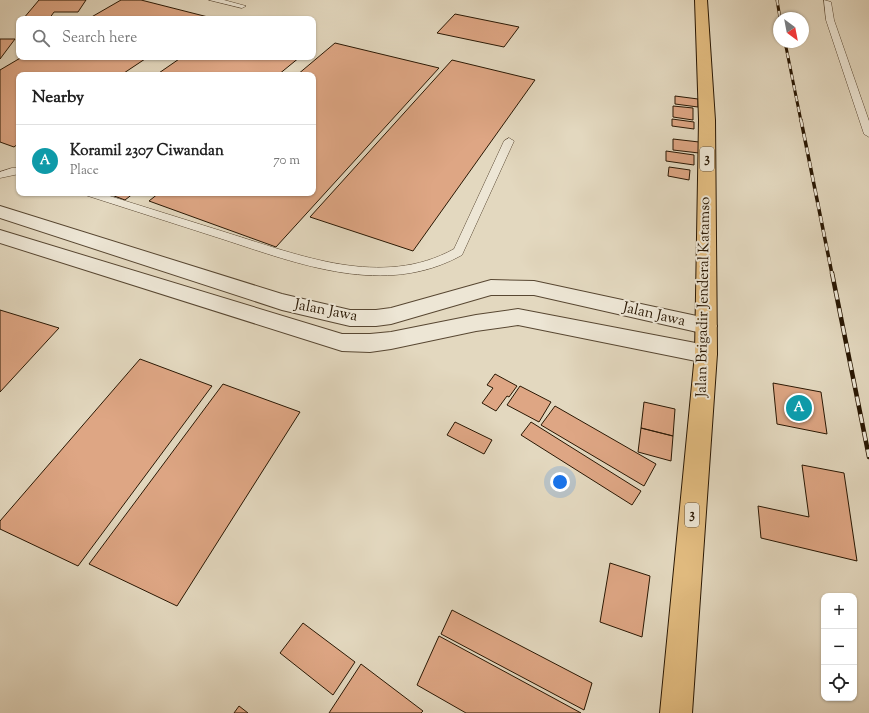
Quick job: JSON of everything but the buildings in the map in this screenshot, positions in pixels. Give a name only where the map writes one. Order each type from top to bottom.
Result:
[{"type":"highway","name":"Jalan Brigadir Jenderal Katamso","points":[[676,713],[706,354],[707,120],[701,0]]},
{"type":"street","name":"Jalan Jawa","points":[[0,212],[282,302],[360,319],[404,312],[486,289],[508,286],[534,288],[706,326]]},
{"type":"street","name":"Jalan Jawa","points":[[0,236],[322,337],[347,343],[374,343],[501,318],[518,317],[706,354]]},
{"type":"lane","points":[[213,0],[242,6]]},
{"type":"lane","points":[[827,2],[830,20],[869,134]]},
{"type":"lane","points":[[98,196],[313,264],[349,270],[404,269],[427,266],[446,260],[458,252],[509,141]]},
{"type":"lane","points":[[0,175],[16,171]]},
{"type":"railway","points":[[777,0],[779,12]]},
{"type":"railway","points":[[786,48],[801,121]]},
{"type":"railway","points":[[801,120],[832,274]]},
{"type":"railway","points":[[832,273],[869,457]]},
{"type":"place","name":"Koramil 2307 Ciwandan","points":[[799,408]]}]
